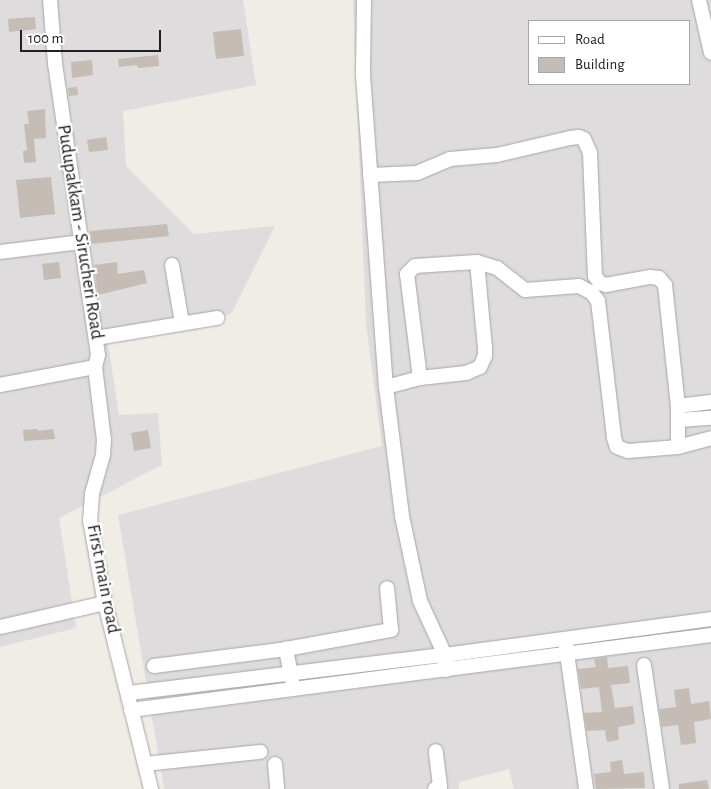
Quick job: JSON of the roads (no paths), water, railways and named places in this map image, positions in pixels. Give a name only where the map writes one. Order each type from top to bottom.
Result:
[{"type":"street","name":"Pudupakkam - Sirucheri Road","points":[[0,385],[95,367],[98,355],[55,63],[50,0]]},
{"type":"street","points":[[364,0],[363,75],[386,387],[402,516],[420,600],[444,655],[446,670]]},
{"type":"street","points":[[699,0],[711,53]]},
{"type":"street","points":[[370,175],[417,173],[450,159],[497,154],[570,138],[579,137],[584,140],[590,153],[595,276],[600,283],[606,285],[650,277],[663,281],[678,406],[678,447]]},
{"type":"street","points":[[0,252],[80,242]]},
{"type":"street","points":[[386,387],[420,378],[466,373],[480,367],[485,356],[477,262]]},
{"type":"street","points":[[420,378],[407,274],[415,266],[477,262],[501,270],[525,290],[579,286],[591,292],[598,301],[615,443],[621,449],[628,451],[678,447],[711,438]]},
{"type":"street","points":[[172,265],[182,323]]},
{"type":"street","points":[[96,338],[217,318]]},
{"type":"street","name":"First main road","points":[[95,367],[104,440],[103,455],[92,494],[90,520],[105,603],[151,789]]},
{"type":"street","points":[[678,406],[711,402]]},
{"type":"street","points":[[679,420],[711,418]]},
{"type":"street","points":[[154,666],[286,649],[391,630],[388,588]]},
{"type":"street","points":[[0,627],[105,603]]},
{"type":"street","points":[[128,693],[444,655],[711,619]]},
{"type":"street","points":[[670,625],[673,642]]},
{"type":"street","points":[[131,710],[293,688],[673,642],[711,635]]},
{"type":"street","points":[[565,638],[586,789]]},
{"type":"street","points":[[286,649],[293,688]]},
{"type":"street","points":[[483,650],[486,665]]},
{"type":"street","points":[[644,666],[662,789]]},
{"type":"street","points":[[435,789],[440,786],[436,751]]},
{"type":"street","points":[[145,764],[260,752]]},
{"type":"street","points":[[275,764],[277,789]]}]
